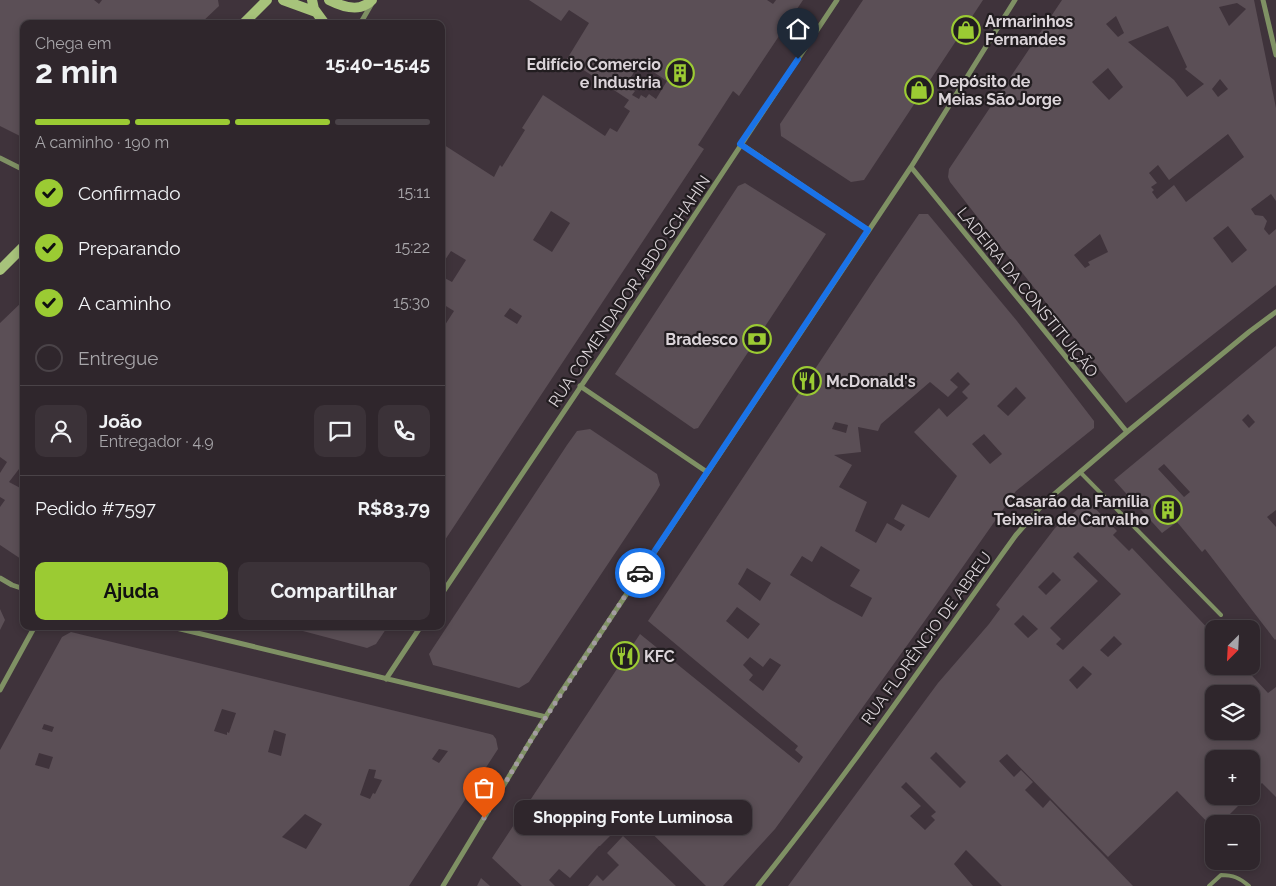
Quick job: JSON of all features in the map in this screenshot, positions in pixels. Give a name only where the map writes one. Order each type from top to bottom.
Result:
[{"type":"street","points":[[247,20],[267,0]]},
{"type":"street","points":[[283,0],[316,12]]},
{"type":"street","points":[[312,0],[314,9],[322,20]]},
{"type":"street","points":[[329,0],[343,6],[358,7],[364,6],[373,0]]},
{"type":"street","points":[[362,20],[373,0]]},
{"type":"street","name":"RUA COMENDADOR ABDO SCHAHIN","points":[[445,589],[837,0]]},
{"type":"street","points":[[443,886],[522,753],[911,166],[1015,0]]},
{"type":"street","points":[[1263,0],[1276,55]]},
{"type":"street","points":[[740,144],[868,230]]},
{"type":"street","points":[[0,158],[20,168]]},
{"type":"street","name":"LADEIRA DA CONSTITUIÇÃO","points":[[911,166],[1127,432]]},
{"type":"street","points":[[0,270],[20,250]]},
{"type":"street","name":"RUA FLORÊNCIO DE ABREU","points":[[758,886],[866,744],[1016,535],[1044,503],[1127,432],[1276,312]]},
{"type":"street","points":[[580,386],[707,472]]},
{"type":"street","points":[[0,578],[20,588]]},
{"type":"street","points":[[0,690],[32,630]]},
{"type":"street","points":[[185,630],[546,717]]},
{"type":"street","points":[[386,678],[417,630]]},
{"type":"lane","points":[[1080,472],[1221,615]]},
{"type":"lane","points":[[1209,886],[1221,875],[1232,875],[1249,886]]},
{"type":"building","points":[[0,0],[94,0],[99,4],[102,0],[218,0],[219,6],[204,20],[20,20],[20,136],[0,126]]},
{"type":"building","points":[[529,0],[767,0],[773,4],[776,0],[803,0],[739,96],[733,91],[698,145],[704,149],[445,540],[445,325],[454,311],[445,305],[445,278],[452,282],[466,260],[451,251],[445,260],[445,146],[494,177],[500,165],[502,167],[525,130],[522,128],[543,95],[605,136],[610,128],[617,132],[630,111],[624,107],[629,100],[567,59],[589,23],[569,10],[561,21]],"holes":[[[640,63],[667,81],[656,99],[649,94],[646,98],[641,95],[639,99],[632,95],[636,85],[629,80]],[[551,211],[570,223],[552,252],[533,240]],[[510,308],[522,316],[517,324],[504,316]]]},
{"type":"building","points":[[863,0],[983,0],[864,180],[851,182],[781,136],[780,124]]},
{"type":"building","points":[[1062,0],[1254,0],[1276,108],[1276,201],[1271,194],[1251,209],[1255,215],[1263,216],[1267,221],[1264,229],[1269,235],[1276,229],[1276,285],[1126,403],[950,182],[948,177],[949,169]],"holes":[[[1237,3],[1246,9],[1229,26],[1219,7]],[[1116,16],[1124,33],[1118,37],[1106,24]],[[1168,26],[1187,67],[1185,69],[1204,84],[1187,97],[1174,80],[1128,42]],[[1108,68],[1123,87],[1109,100],[1092,82]],[[1220,79],[1228,89],[1218,97],[1212,89]],[[1228,134],[1244,157],[1186,202],[1174,185],[1157,199],[1151,187],[1157,183],[1149,173],[1158,165],[1169,180]],[[1228,226],[1247,250],[1232,263],[1213,238]],[[1100,234],[1108,252],[1088,262],[1090,265],[1085,268],[1074,255]]]},
{"type":"building","points":[[745,183],[826,234],[698,428],[694,429],[615,374],[738,186]]},
{"type":"building","points":[[919,214],[928,214],[1017,321],[1094,421],[1094,428],[1016,491],[775,829],[723,886],[706,886],[635,817],[621,834],[616,830],[570,878],[559,869],[549,880],[555,886],[522,886],[492,858],[640,634],[799,763],[803,757],[795,750],[798,746],[648,621]],"holes":[[[958,372],[970,384],[962,392],[968,398],[947,417],[939,408],[914,432],[957,476],[929,518],[902,504],[894,519],[905,525],[901,531],[887,523],[876,543],[855,531],[867,502],[839,487],[852,465],[834,455],[861,452],[858,427],[878,431],[881,424],[930,382],[948,397],[958,387],[950,380]],[[1016,387],[1026,398],[1008,416],[997,406]],[[835,422],[848,425],[846,433],[832,429]],[[984,434],[1002,454],[990,464],[972,444]],[[821,546],[860,570],[850,586],[872,598],[862,617],[790,575],[802,556],[812,562]],[[747,568],[771,583],[760,601],[738,584]],[[737,607],[760,624],[748,639],[726,621]],[[750,657],[763,667],[770,658],[781,665],[763,691],[749,680],[753,675],[743,665]],[[649,802],[663,817],[654,825],[641,811]]]},
{"type":"building","points":[[20,304],[20,469],[9,482],[20,488],[20,558],[0,545],[0,507],[5,500],[0,497],[0,473],[7,462],[0,457],[0,323]]},
{"type":"building","points":[[1276,346],[1276,510],[1267,517],[1276,527],[1276,639],[1205,549],[1202,552],[1177,522],[1162,533],[1114,480]],"holes":[[[1248,414],[1255,422],[1249,428],[1242,420]],[[1164,464],[1190,492],[1184,497],[1158,469]]]},
{"type":"building","points":[[590,429],[657,474],[660,485],[656,492],[529,682],[519,688],[433,665],[429,654],[577,431]]},
{"type":"building","points":[[1088,501],[1117,531],[1113,535],[1129,551],[1132,548],[1205,625],[1205,675],[1251,675],[1268,693],[1276,687],[1276,797],[1262,783],[1260,785],[1260,750],[1205,750],[1205,805],[1239,805],[1229,815],[1205,815],[1205,820],[1177,791],[1108,857],[1007,754],[999,761],[1014,777],[1021,770],[1033,782],[1025,790],[1043,808],[1050,800],[1133,886],[1002,886],[966,850],[954,864],[973,886],[788,886],[938,683],[989,624],[1000,609],[996,605],[1055,528]],"holes":[[[1078,552],[1121,594],[1063,650],[1056,644],[1061,639],[1050,628],[1098,581],[1073,557]],[[1053,572],[1061,580],[1046,595],[1038,587]],[[1023,615],[1038,629],[1028,638],[1014,624]],[[1114,636],[1122,644],[1108,657],[1100,650]],[[1083,666],[1092,674],[1077,689],[1069,680]],[[936,752],[966,782],[960,788],[930,758]],[[906,782],[936,812],[931,816],[935,820],[925,830],[910,816],[921,806],[901,787]]]},
{"type":"building","points":[[0,609],[5,620],[0,630]]},
{"type":"building","points":[[299,630],[385,630],[376,644],[367,648]]},
{"type":"building","points":[[71,632],[490,734],[496,739],[498,749],[409,886],[0,886],[0,750],[62,637]],"holes":[[[222,709],[236,713],[227,735],[214,731]],[[44,724],[54,727],[52,732],[42,729]],[[274,730],[286,734],[281,756],[268,752]],[[439,749],[448,751],[439,763],[432,759]],[[39,753],[53,757],[49,769],[35,765]],[[369,769],[376,770],[374,778],[382,780],[375,794],[373,793],[370,799],[360,795]],[[305,814],[322,824],[306,849],[282,837]]]},
{"type":"building","points":[[623,836],[676,886],[588,886],[597,875],[603,881],[619,865],[607,853]]},
{"type":"building","points":[[481,878],[490,886],[477,886]]},
{"type":"way so far","points":[[484,818],[558,697],[640,573]]},
{"type":"place","name":"Armarinhos Fernandes","points":[[966,30]]},
{"type":"place","name":"Edifício Comercio e Industria","points":[[680,73]]},
{"type":"place","name":"Depósito de Meias São Jorge","points":[[919,90]]},
{"type":"place","name":"Bradesco","points":[[757,339]]},
{"type":"place","name":"McDonald's","points":[[807,381]]},
{"type":"place","name":"Casarão da Família Teixeira de Carvalho","points":[[1168,510]]},
{"type":"place","name":"KFC","points":[[625,656]]},
{"type":"place","name":"Shopping Fonte Luminosa","points":[[484,818]]},
{"type":"route","points":[[640,573],[868,230],[740,144],[798,59]]}]
